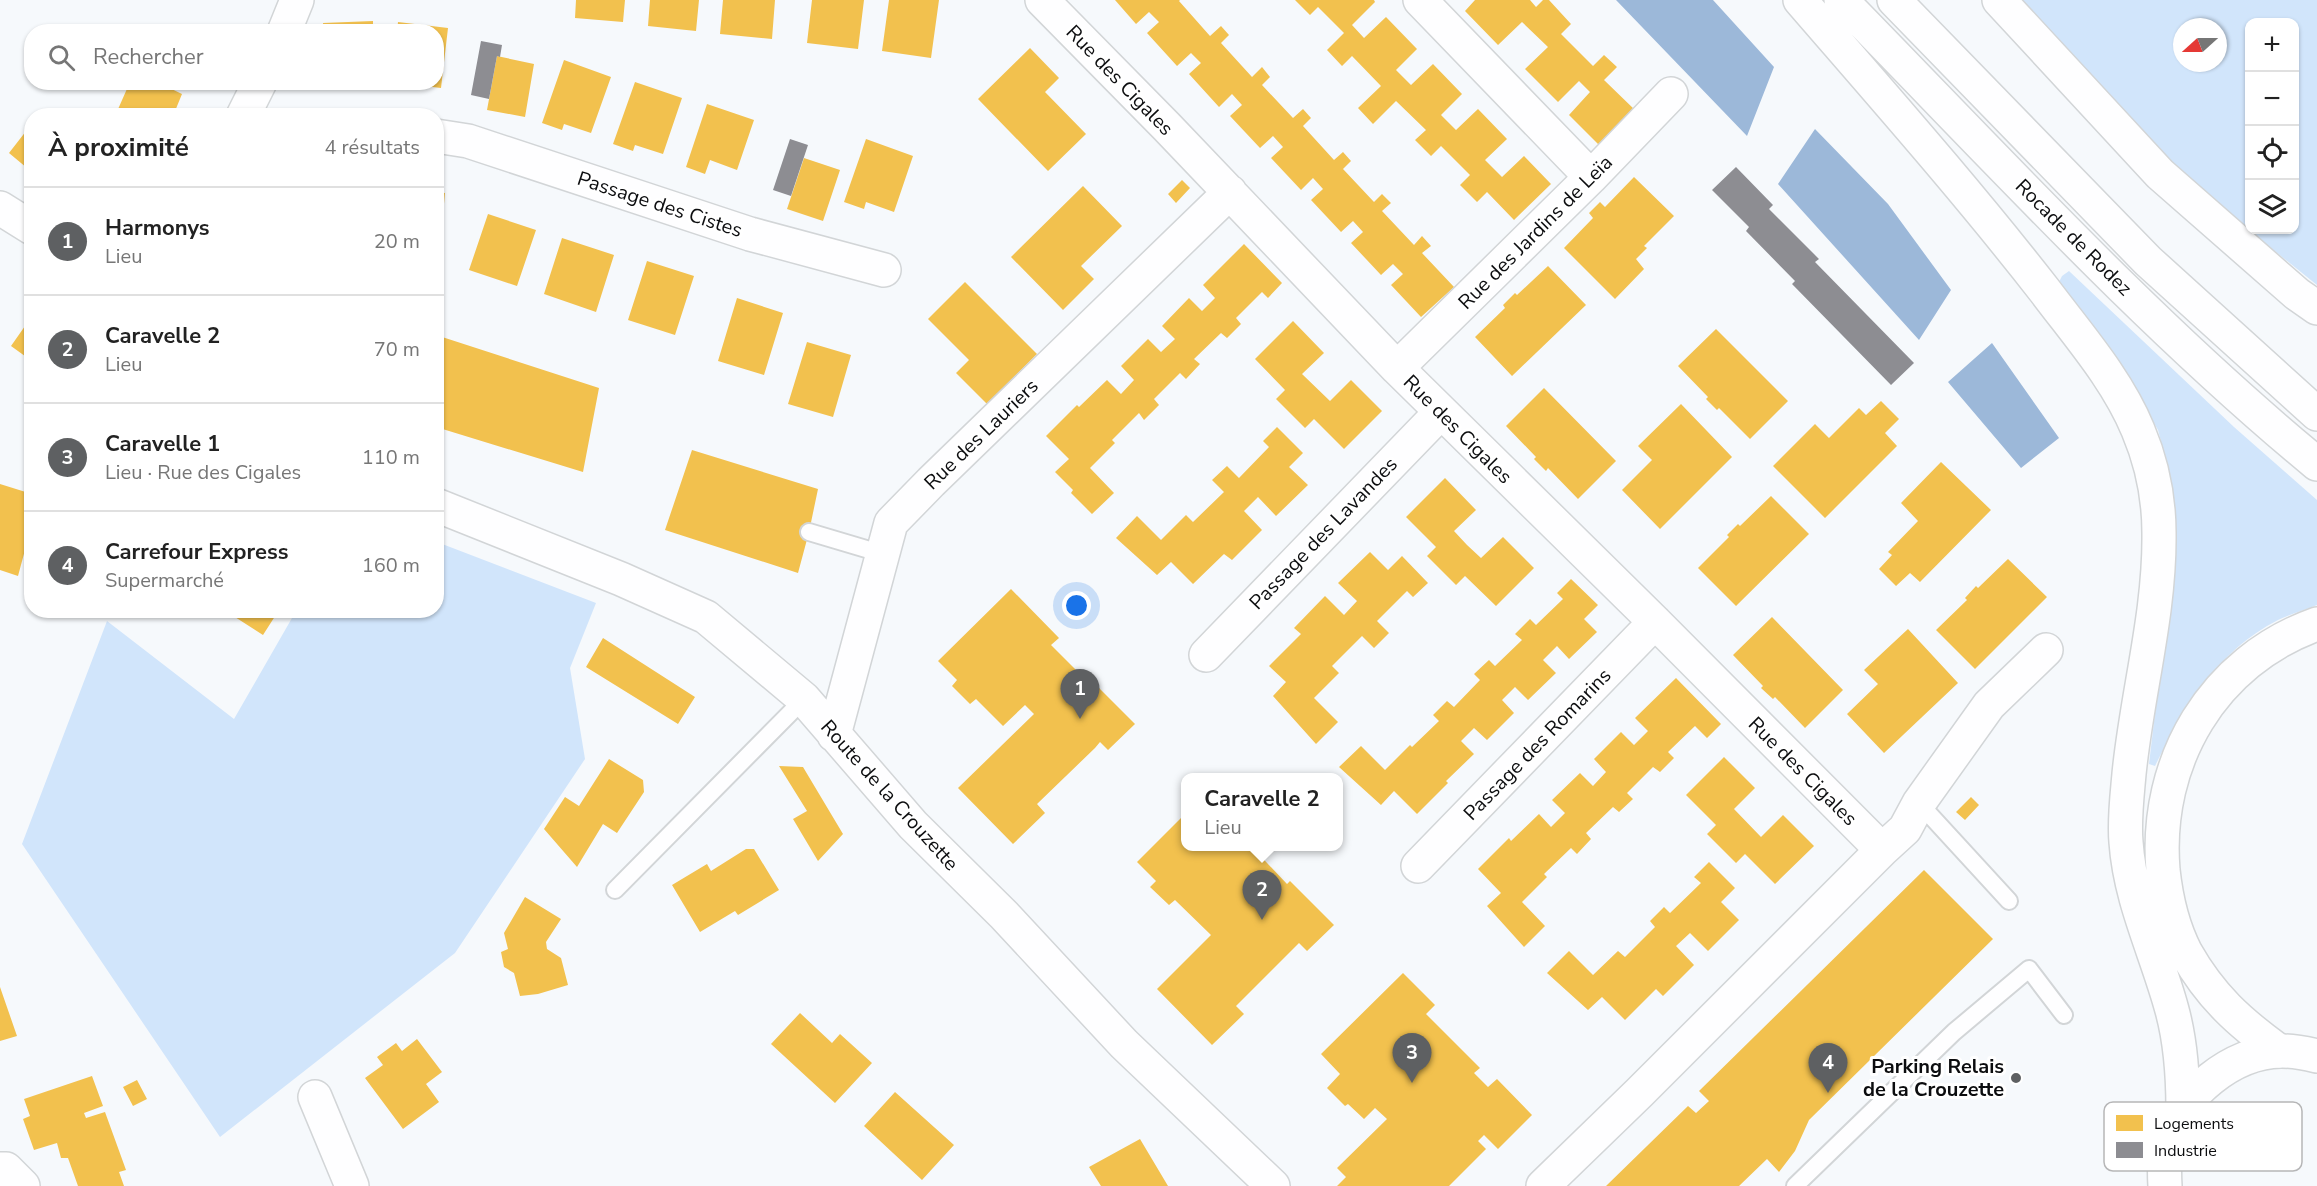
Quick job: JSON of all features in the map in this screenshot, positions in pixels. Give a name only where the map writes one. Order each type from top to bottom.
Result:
[{"type":"main road","points":[[287,24],[297,0]]},
{"type":"main road","name":"Rue des Cigales","points":[[1042,0],[1230,192],[1397,368],[1882,850]]},
{"type":"main road","points":[[1420,0],[1591,177]]},
{"type":"main road","points":[[1800,0],[1911,129],[2061,313],[2128,408],[2148,454],[2157,502],[2159,564],[2156,599],[2132,753],[2126,806],[2126,840],[2130,875],[2177,1030],[2183,1074],[2183,1102]]},
{"type":"main road","name":"Rocade de Rodez","points":[[1841,0],[2112,276],[2272,427],[2317,464]]},
{"type":"main road","name":"Rocade de Rodez","points":[[1894,0],[2148,261],[2317,414]]},
{"type":"main road","points":[[1999,0],[2160,174],[2297,294],[2317,308]]},
{"type":"main road","points":[[247,108],[256,90]]},
{"type":"main road","name":"Rue des Jardins de Leïa","points":[[1397,368],[1591,177],[1671,94]]},
{"type":"main road","name":"Passage des Cistes","points":[[444,137],[468,141],[750,234],[884,270]]},
{"type":"main road","name":"Rue des Lauriers","points":[[834,735],[891,523],[1230,192]]},
{"type":"main road","points":[[0,208],[24,223]]},
{"type":"main road","name":"Passage des Lavandes","points":[[1206,655],[1441,412]]},
{"type":"main road","name":"Route de la Crouzette","points":[[444,508],[610,575],[706,617],[804,699],[913,825],[1004,915],[1124,1044],[1273,1186]]},
{"type":"main road","name":"Passage des Romarins","points":[[1418,866],[1655,622]]},
{"type":"main road","points":[[2279,1051],[2225,1008],[2210,991],[2185,951],[2168,903],[2162,859],[2162,830],[2170,782],[2188,735],[2218,690],[2233,674],[2265,649],[2285,637],[2317,624]]},
{"type":"main road","points":[[1543,1186],[1905,829],[1919,803],[1989,705],[2046,650]]},
{"type":"main road","points":[[2189,1102],[2197,1092],[2228,1068],[2244,1060],[2279,1051],[2317,1056]]},
{"type":"main road","points":[[315,1097],[352,1186]]},
{"type":"main road","points":[[2165,1186],[2166,1171]]},
{"type":"lane","points":[[810,532],[883,554]]},
{"type":"lane","points":[[615,890],[804,699]]},
{"type":"lane","points":[[1919,803],[2009,901]]},
{"type":"lane","points":[[1795,1186],[1954,1032],[2029,969],[2064,1015]]},
{"type":"shaded area","points":[[1616,0],[1713,0],[1774,67],[1747,136]]},
{"type":"shaded area","points":[[2020,0],[2317,0],[2317,285],[2254,234],[2299,234],[2299,18],[2245,18],[2245,227],[2184,178]]},
{"type":"shaded area","points":[[1815,129],[1888,204],[1951,290],[1919,340],[1778,184]]},
{"type":"shaded area","points":[[2069,271],[2234,427],[2317,500],[2317,605],[2278,620],[2237,648],[2204,683],[2178,723],[2155,766],[2149,764],[2159,679],[2175,578],[2175,529],[2171,479],[2158,430],[2130,382],[2058,284],[2062,276]]},
{"type":"shaded area","points":[[1992,343],[2059,438],[2021,468],[1948,382]]},
{"type":"shaded area","points":[[444,545],[596,603],[570,668],[585,759],[455,953],[220,1137],[22,844],[107,621],[234,719],[292,618],[444,618]]},
{"type":"building: Logements","points":[[576,0],[625,0],[623,22],[575,18]]},
{"type":"building: Logements","points":[[650,0],[699,0],[696,31],[648,26]]},
{"type":"building: Logements","points":[[723,0],[775,0],[772,39],[720,34]]},
{"type":"building: Logements","points":[[812,0],[864,0],[858,49],[807,43]]},
{"type":"building: Logements","points":[[889,0],[939,0],[931,58],[882,51]]},
{"type":"building: Logements","points":[[1115,0],[1180,0],[1210,36],[1221,26],[1229,35],[1221,43],[1252,77],[1262,67],[1270,77],[1262,85],[1293,118],[1303,109],[1311,118],[1303,126],[1334,160],[1343,152],[1351,161],[1343,169],[1374,202],[1382,194],[1391,203],[1382,211],[1414,245],[1422,236],[1431,246],[1422,253],[1454,287],[1421,317],[1391,285],[1403,274],[1393,264],[1381,275],[1351,243],[1363,232],[1353,221],[1341,232],[1311,200],[1323,189],[1313,178],[1301,190],[1271,158],[1283,147],[1273,136],[1260,148],[1230,116],[1242,105],[1232,94],[1219,107],[1189,74],[1201,63],[1191,53],[1177,66],[1147,33],[1159,22],[1149,12],[1136,24]]},
{"type":"building: Logements","points":[[1295,0],[1374,0],[1375,2],[1352,25],[1364,38],[1386,17],[1417,49],[1396,70],[1411,85],[1433,64],[1462,94],[1441,115],[1456,130],[1478,109],[1507,139],[1485,160],[1502,177],[1524,156],[1551,184],[1514,220],[1487,192],[1477,202],[1460,185],[1470,175],[1441,146],[1431,156],[1415,140],[1426,130],[1396,101],[1373,124],[1358,108],[1381,86],[1352,56],[1342,66],[1327,50],[1344,33],[1318,7],[1310,15]]},
{"type":"building: Logements","points":[[1475,0],[1530,0],[1536,7],[1543,0],[1549,0],[1571,24],[1561,34],[1593,66],[1604,55],[1617,67],[1604,80],[1636,111],[1601,147],[1569,115],[1590,92],[1579,81],[1558,102],[1525,69],[1548,47],[1522,22],[1498,45],[1465,11]]},
{"type":"building: Logements","points":[[373,21],[373,24],[323,23]]},
{"type":"building: Logements","points":[[444,28],[448,28],[444,62]]},
{"type":"building: Logements","points":[[1030,48],[1059,78],[1045,92],[1086,134],[1048,171],[978,99]]},
{"type":"building: Logements","points":[[497,56],[534,64],[525,117],[487,110]]},
{"type":"building: Logements","points":[[564,60],[611,77],[591,133],[564,124],[562,130],[542,123]]},
{"type":"building: Logements","points":[[635,82],[682,98],[663,154],[635,145],[633,151],[613,144]]},
{"type":"building: Logements","points":[[126,90],[174,90],[182,94],[176,108],[119,108]]},
{"type":"building: Logements","points":[[707,104],[754,120],[737,170],[710,160],[705,174],[686,167]]},
{"type":"building: Logements","points":[[24,134],[24,166],[9,153]]},
{"type":"building: Logements","points":[[866,139],[913,156],[894,212],[866,202],[864,209],[844,202]]},
{"type":"building: Logements","points":[[804,158],[840,170],[823,221],[787,209]]},
{"type":"building: Logements","points":[[1634,177],[1674,216],[1644,246],[1647,248],[1636,259],[1644,269],[1615,299],[1564,248],[1593,218],[1589,213],[1600,202],[1605,207]]},
{"type":"building: Logements","points":[[1182,180],[1190,188],[1176,203],[1168,194]]},
{"type":"building: Logements","points":[[1083,186],[1122,226],[1081,266],[1094,279],[1063,310],[1011,257]]},
{"type":"building: Logements","points":[[488,214],[536,230],[517,286],[469,270]]},
{"type":"building: Logements","points":[[562,238],[614,255],[596,312],[544,294]]},
{"type":"building: Logements","points":[[1244,244],[1282,283],[1268,298],[1262,292],[1236,318],[1241,324],[1227,338],[1221,333],[1194,359],[1200,364],[1186,379],[1180,373],[1154,399],[1159,405],[1144,420],[1139,413],[1112,440],[1115,443],[1090,468],[1114,493],[1092,514],[1071,493],[1073,490],[1055,472],[1069,459],[1046,436],[1077,405],[1079,407],[1107,380],[1121,394],[1134,380],[1121,366],[1148,339],[1161,352],[1175,339],[1162,326],[1189,298],[1202,311],[1215,298],[1203,285]]},
{"type":"building: Logements","points":[[647,261],[694,276],[675,335],[628,320]]},
{"type":"building: Logements","points":[[1548,266],[1586,305],[1512,376],[1475,337],[1505,308],[1503,305],[1515,293],[1517,295]]},
{"type":"building: Logements","points":[[965,282],[1037,354],[987,404],[956,373],[969,360],[928,319]]},
{"type":"building: Logements","points":[[737,298],[783,313],[764,375],[718,361]]},
{"type":"building: Logements","points":[[1293,321],[1324,353],[1302,374],[1330,401],[1351,380],[1382,411],[1344,449],[1314,419],[1305,428],[1276,399],[1285,390],[1255,359]]},
{"type":"building: Logements","points":[[24,327],[24,355],[11,346]]},
{"type":"building: Logements","points":[[1716,329],[1788,401],[1750,439],[1719,408],[1717,410],[1706,399],[1708,397],[1678,366]]},
{"type":"building: Logements","points":[[444,338],[599,388],[583,472],[444,429]]},
{"type":"building: Logements","points":[[807,342],[851,355],[833,417],[788,404]]},
{"type":"building: Logements","points":[[1544,388],[1616,461],[1578,499],[1548,468],[1546,471],[1534,459],[1536,457],[1506,426]]},
{"type":"building: Logements","points":[[1881,401],[1899,419],[1885,433],[1897,446],[1825,518],[1773,466],[1815,424],[1829,438],[1859,408],[1866,415]]},
{"type":"building: Logements","points":[[1681,404],[1732,457],[1660,529],[1622,490],[1652,460],[1638,446]]},
{"type":"building: Logements","points":[[1277,427],[1303,453],[1289,467],[1308,485],[1276,516],[1258,497],[1244,511],[1262,530],[1232,560],[1224,554],[1193,584],[1171,562],[1157,575],[1116,538],[1137,516],[1161,540],[1186,515],[1193,522],[1224,492],[1212,480],[1227,466],[1239,478],[1269,447],[1263,441]]},
{"type":"building: Logements","points":[[692,450],[818,489],[798,573],[665,530]]},
{"type":"building: Logements","points":[[1941,462],[1991,510],[1920,582],[1910,573],[1896,586],[1879,569],[1892,555],[1888,552],[1918,521],[1901,503]]},
{"type":"building: Logements","points":[[1445,478],[1476,510],[1454,531],[1467,545],[1481,558],[1503,537],[1534,568],[1496,606],[1465,576],[1456,585],[1427,556],[1436,547],[1406,517]]},
{"type":"building: Logements","points":[[0,484],[24,492],[24,554],[18,576],[0,570]]},
{"type":"building: Logements","points":[[1771,496],[1809,534],[1736,606],[1698,568],[1729,537],[1727,535],[1738,524],[1740,526]]},
{"type":"building: Logements","points":[[1370,552],[1388,570],[1402,556],[1428,583],[1413,597],[1407,591],[1377,621],[1389,633],[1374,648],[1362,636],[1332,666],[1339,673],[1314,698],[1338,722],[1316,744],[1273,696],[1286,682],[1269,666],[1301,634],[1294,628],[1325,596],[1344,615],[1357,601],[1338,583]]},
{"type":"building: Logements","points":[[2008,559],[2047,597],[1975,669],[1936,630],[1967,600],[1965,598],[1976,586],[1978,588]]},
{"type":"building: Logements","points":[[1571,579],[1598,605],[1584,619],[1597,632],[1569,659],[1557,646],[1543,660],[1556,673],[1528,700],[1515,687],[1502,700],[1514,713],[1487,740],[1474,728],[1461,741],[1474,754],[1417,814],[1394,791],[1381,805],[1339,767],[1361,746],[1385,770],[1439,721],[1433,715],[1447,701],[1454,707],[1480,680],[1474,674],[1489,660],[1495,666],[1522,640],[1515,634],[1530,619],[1536,625],[1563,599],[1557,593]]},
{"type":"building: Logements","points":[[1011,589],[1059,638],[1051,645],[1089,683],[1091,680],[1135,724],[1108,750],[1100,742],[1037,804],[1045,813],[1013,844],[958,788],[1034,714],[1025,705],[1003,726],[976,699],[970,704],[952,686],[957,680],[938,661]]},
{"type":"building: Logements","points":[[1772,617],[1843,690],[1805,728],[1775,697],[1773,699],[1761,688],[1763,686],[1733,655]]},
{"type":"building: Logements","points":[[236,618],[274,618],[263,635]]},
{"type":"building: Logements","points":[[1908,629],[1958,683],[1884,753],[1847,714],[1878,684],[1864,670]]},
{"type":"building: Logements","points":[[603,638],[695,697],[678,724],[586,667]]},
{"type":"building: Logements","points":[[1676,678],[1721,724],[1707,738],[1695,726],[1668,752],[1674,758],[1660,772],[1653,767],[1627,793],[1633,799],[1619,812],[1613,807],[1586,833],[1591,839],[1577,854],[1571,848],[1544,874],[1547,877],[1522,902],[1545,926],[1524,947],[1487,906],[1501,893],[1478,869],[1509,838],[1511,841],[1539,814],[1551,827],[1565,813],[1552,800],[1580,773],[1593,786],[1606,772],[1594,759],[1621,732],[1634,745],[1648,731],[1635,718]]},
{"type":"building: Logements","points":[[1724,757],[1755,788],[1734,809],[1761,837],[1783,815],[1814,846],[1775,884],[1745,854],[1736,863],[1707,834],[1716,825],[1686,795]]},
{"type":"building: Logements","points":[[609,759],[643,780],[644,792],[617,833],[603,824],[577,867],[544,829],[565,797],[579,806]]},
{"type":"building: Logements","points":[[779,766],[803,767],[843,834],[818,861],[793,819],[807,811]]},
{"type":"building: Logements","points":[[1971,797],[1979,805],[1965,820],[1956,812]]},
{"type":"building: Logements","points":[[1181,818],[1181,851],[1256,851],[1287,884],[1290,881],[1334,925],[1307,951],[1299,943],[1236,1006],[1244,1014],[1212,1045],[1157,989],[1211,935],[1175,900],[1169,905],[1150,887],[1156,881],[1137,862]]},
{"type":"building: Logements","points":[[746,849],[754,849],[779,890],[738,915],[735,911],[700,932],[672,885],[707,864],[711,871]]},
{"type":"building: Logements","points":[[1709,862],[1735,888],[1721,902],[1739,920],[1708,951],[1690,933],[1676,946],[1694,965],[1663,996],[1656,989],[1625,1020],[1602,997],[1588,1010],[1547,973],[1569,951],[1593,975],[1618,951],[1625,957],[1655,927],[1650,921],[1664,907],[1670,913],[1701,883],[1694,877]]},
{"type":"building: Logements","points":[[1924,870],[1993,939],[1809,1120],[1795,1151],[1779,1172],[1767,1159],[1739,1186],[1606,1186],[1688,1106],[1696,1113],[1709,1101],[1699,1091]]},
{"type":"building: Logements","points":[[525,897],[561,919],[546,942],[547,949],[561,958],[568,985],[538,994],[520,996],[514,973],[504,967],[501,952],[508,949],[504,933]]},
{"type":"building: Logements","points":[[1403,973],[1435,1005],[1426,1014],[1480,1068],[1474,1073],[1488,1087],[1497,1079],[1532,1115],[1498,1149],[1484,1135],[1478,1141],[1486,1149],[1449,1186],[1337,1186],[1346,1177],[1337,1168],[1387,1119],[1375,1108],[1364,1119],[1348,1104],[1345,1106],[1327,1088],[1340,1074],[1321,1054]]},
{"type":"building: Logements","points":[[0,987],[17,1036],[0,1041]]},
{"type":"building: Logements","points":[[800,1013],[832,1043],[840,1034],[872,1063],[835,1103],[771,1044]]},
{"type":"building: Logements","points":[[417,1039],[442,1072],[426,1084],[439,1102],[403,1129],[365,1078],[383,1065],[377,1057],[396,1043],[402,1051]]},
{"type":"building: Logements","points":[[92,1076],[103,1106],[84,1113],[86,1118],[105,1112],[126,1170],[119,1172],[124,1186],[78,1186],[68,1158],[61,1158],[57,1143],[34,1150],[23,1119],[30,1116],[24,1099]]},
{"type":"building: Logements","points":[[137,1080],[147,1099],[133,1106],[123,1087]]},
{"type":"building: Logements","points":[[895,1092],[954,1145],[922,1180],[864,1126]]},
{"type":"building: Logements","points":[[1140,1139],[1168,1186],[1101,1186],[1089,1167]]},
{"type":"building: Industrie","points":[[481,41],[502,45],[500,57],[497,56],[489,99],[471,95]]},
{"type":"building: Industrie","points":[[790,139],[808,145],[791,196],[773,190]]},
{"type":"building: Industrie","points":[[1736,167],[1773,205],[1769,209],[1819,259],[1815,262],[1914,363],[1891,385],[1792,284],[1795,281],[1746,231],[1749,227],[1712,190]]},
{"type":"place","name":"Harmonys","points":[[1080,719]]},
{"type":"place","name":"Caravelle 2","points":[[1262,920]]},
{"type":"place","name":"Parking Relais de la Crouzette","points":[[2016,1078]]},
{"type":"place","name":"Caravelle 1","points":[[1412,1083]]},
{"type":"place","name":"Carrefour Express","points":[[1828,1093]]}]
